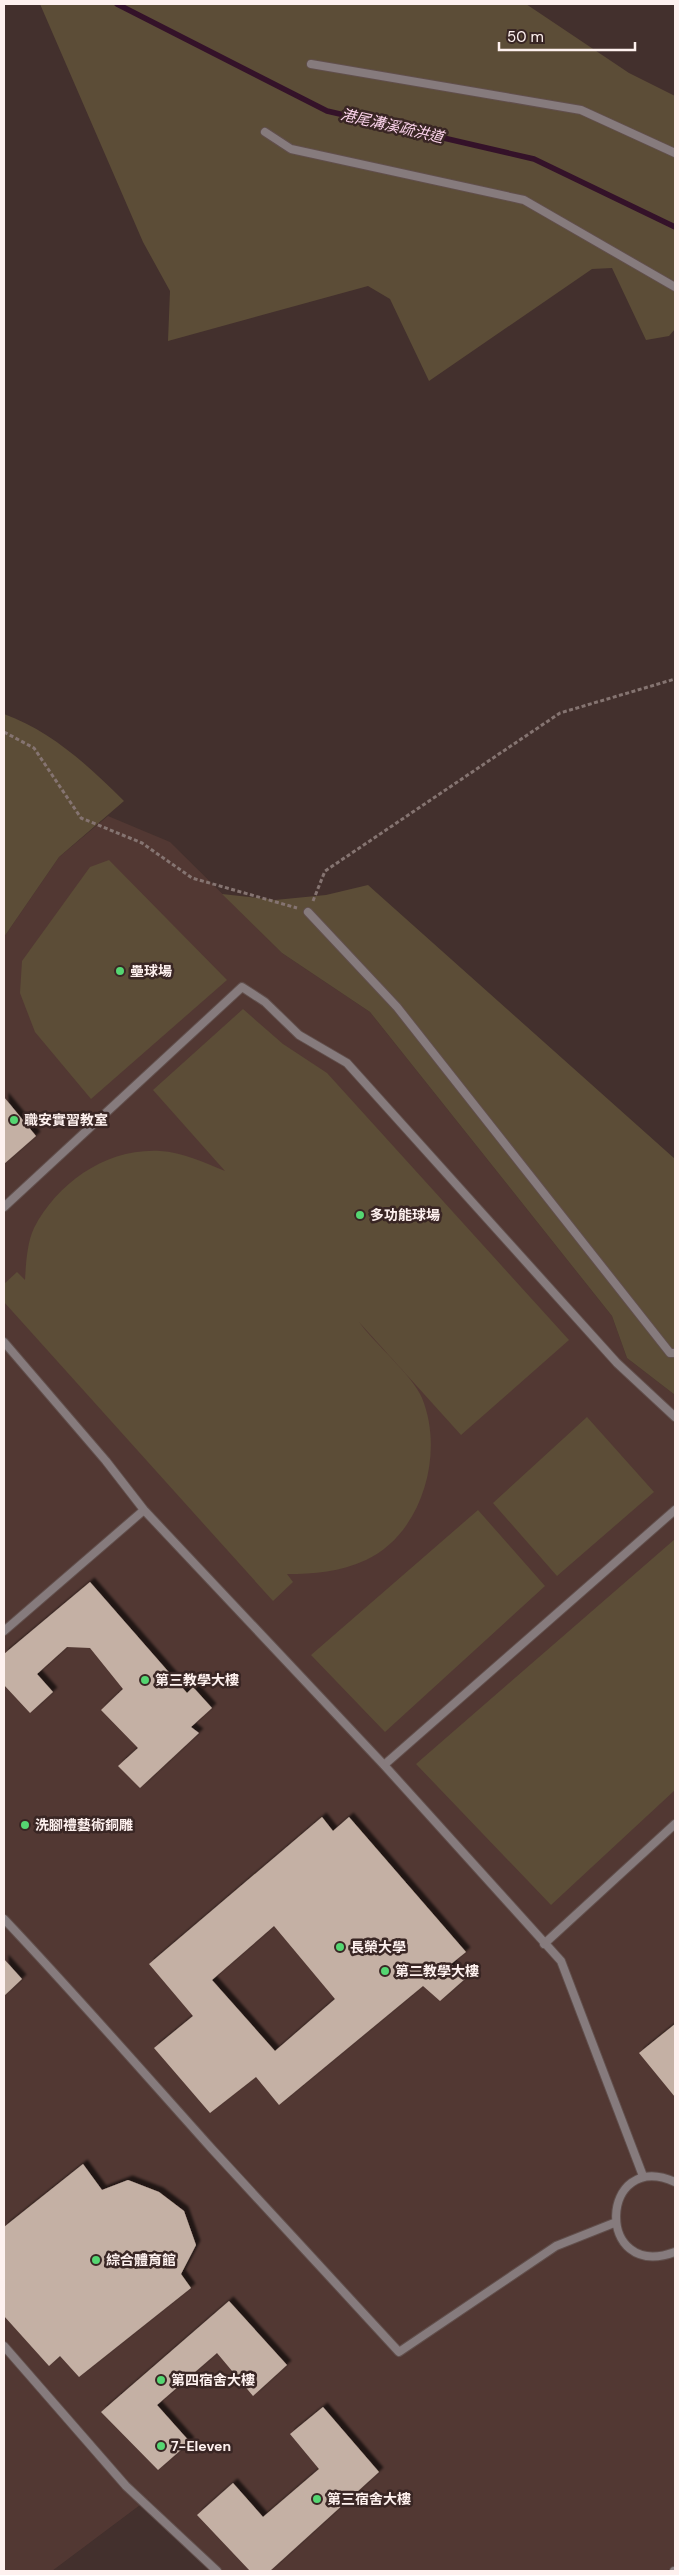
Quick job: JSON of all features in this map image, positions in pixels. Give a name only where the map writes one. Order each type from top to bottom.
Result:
[{"type":"lane","points":[[311,64],[581,110],[675,152]]},
{"type":"lane","points":[[265,132],[291,148],[524,200],[675,286]]},
{"type":"lane","points":[[308,912],[397,1007],[670,1353],[675,1353]]},
{"type":"lane","points":[[4,1207],[242,987],[265,1002],[298,1035],[347,1063],[611,1356],[675,1417]]},
{"type":"lane","points":[[4,1342],[106,1461],[144,1510],[384,1765],[544,1944],[562,1960],[643,2176]]},
{"type":"lane","points":[[4,1631],[144,1510]]},
{"type":"lane","points":[[384,1765],[675,1510]]},
{"type":"lane","points":[[544,1944],[675,1824]]},
{"type":"lane","points":[[4,1919],[83,2002],[212,2148],[292,2233],[399,2352],[556,2246],[614,2223]]},
{"type":"lane","points":[[675,2182],[664,2177],[643,2176],[622,2193],[615,2207],[614,2223],[620,2238],[631,2250],[646,2256],[662,2257],[675,2252]]},
{"type":"lane","points":[[4,2346],[126,2486],[217,2571]]},
{"type":"path","points":[[4,732],[34,748],[81,818],[142,843],[192,878],[308,912],[325,871],[560,713],[675,679]]},
{"type":"shaded area","points":[[40,4],[526,4],[629,73],[675,96],[675,329],[669,336],[646,340],[612,268],[592,269],[429,381],[390,299],[368,286],[168,341],[170,291],[143,242]]},
{"type":"shaded area","points":[[4,714],[38,730],[53,740],[97,775],[124,801],[59,857],[4,937]]},
{"type":"shaded area","name":"長榮大學","points":[[108,816],[170,842],[282,953],[370,1012],[612,1316],[627,1358],[675,1395],[675,2566],[666,2571],[210,2571],[148,2499],[52,2571],[4,2571],[4,937],[59,857]]},
{"type":"shaded area","name":"壘球場","points":[[109,860],[227,980],[91,1099],[35,1032],[20,993],[22,961],[90,867]]},
{"type":"shaded area","points":[[368,885],[675,1159],[675,1395],[627,1358],[612,1316],[370,1012],[282,953],[222,894],[275,900],[326,895]]},
{"type":"shaded area","points":[[243,1009],[283,1044],[327,1073],[569,1340],[461,1435],[359,1322],[402,1370],[422,1398],[428,1420],[431,1443],[429,1467],[424,1490],[402,1532],[385,1548],[366,1560],[337,1570],[287,1574],[293,1582],[273,1601],[4,1302],[4,1284],[17,1272],[25,1280],[30,1240],[34,1228],[44,1211],[56,1196],[86,1171],[121,1155],[160,1151],[202,1161],[225,1171],[153,1090]]},
{"type":"shaded area","points":[[587,1417],[654,1492],[557,1576],[493,1503]]},
{"type":"shaded area","points":[[478,1510],[545,1586],[385,1732],[311,1655]]},
{"type":"shaded area","points":[[675,1539],[675,1790],[551,1905],[416,1764]]},
{"type":"building","name":"職安實習教室","points":[[4,1097],[36,1136],[4,1164]]},
{"type":"building","name":"第三教學大樓","points":[[90,1582],[187,1693],[193,1687],[212,1708],[191,1727],[199,1733],[140,1788],[118,1766],[138,1748],[101,1710],[123,1689],[90,1648],[67,1647],[37,1674],[53,1692],[30,1713],[4,1685],[4,1654]]},
{"type":"building","name":"第二教學大樓","points":[[322,1817],[333,1831],[349,1817],[466,1952],[451,1964],[466,1978],[440,2001],[423,1986],[279,2105],[256,2077],[210,2113],[154,2048],[193,2016],[149,1964]],"holes":[[[274,1926],[335,1999],[275,2051],[212,1980]]]},
{"type":"building","points":[[4,1959],[22,1979],[4,1996]]},
{"type":"building","points":[[675,2024],[675,2097],[639,2053]]},
{"type":"building","name":"綜合體育館","points":[[83,2164],[102,2190],[128,2180],[159,2192],[184,2211],[196,2245],[181,2274],[191,2288],[79,2377],[60,2356],[49,2366],[4,2316],[4,2227]]},
{"type":"building","name":"第四宿舍大樓","points":[[229,2301],[287,2365],[253,2396],[217,2353],[157,2405],[190,2442],[158,2470],[101,2412]]},
{"type":"building","name":"第三宿舍大樓","points":[[323,2407],[379,2472],[270,2571],[250,2571],[197,2515],[233,2483],[263,2517],[319,2469],[290,2434]]},
{"type":"waterway","name":"港尾溝溪疏洪道","points":[[117,4],[327,111],[534,159],[675,227]]},
{"type":"place","name":"壘球場","points":[[120,971]]},
{"type":"place","name":"職安實習教室","points":[[14,1120]]},
{"type":"place","name":"多功能球場","points":[[360,1215]]},
{"type":"place","name":"第三教學大樓","points":[[145,1680]]},
{"type":"place","name":"洗腳禮藝術銅雕","points":[[25,1825]]},
{"type":"place","name":"長榮大學","points":[[340,1947]]},
{"type":"place","name":"第二教學大樓","points":[[385,1971]]},
{"type":"place","name":"綜合體育館","points":[[96,2260]]},
{"type":"place","name":"第四宿舍大樓","points":[[161,2380]]},
{"type":"place","name":"7-Eleven","points":[[161,2446]]},
{"type":"place","name":"第三宿舍大樓","points":[[317,2499]]}]
